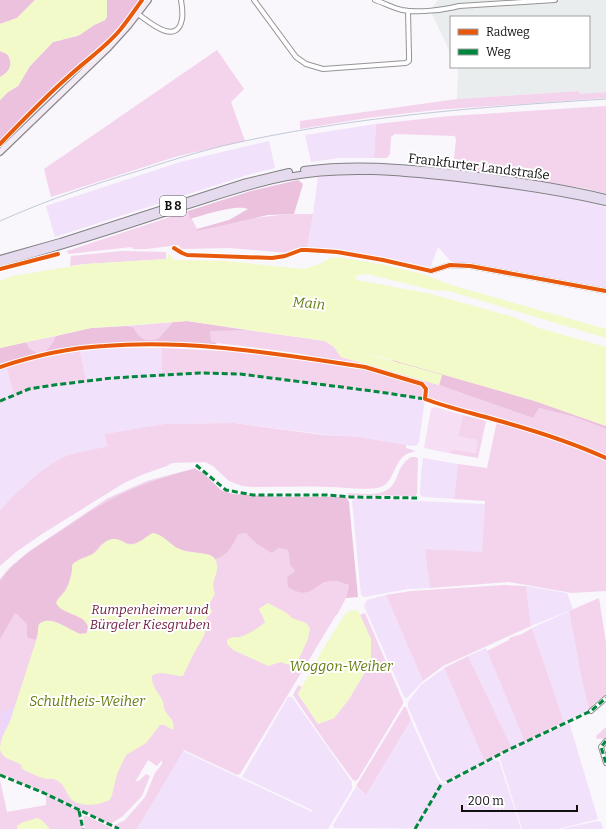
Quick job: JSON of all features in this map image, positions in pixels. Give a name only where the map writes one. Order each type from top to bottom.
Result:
[{"type":"main road","name":"Frankfurter Landstraße","points":[[350,168],[409,168],[506,179],[606,198]]},
{"type":"main road","name":"Frankfurter Landstraße","points":[[350,168],[405,172],[504,184],[548,190],[606,202]]},
{"type":"main road","name":"B 8","points":[[0,259],[60,242],[251,180],[299,170],[350,168]]},
{"type":"main road","name":"B 8","points":[[0,263],[59,248],[253,185],[296,175],[350,168]]},
{"type":"street","points":[[0,152],[109,47],[138,14],[148,0]]},
{"type":"street","points":[[138,14],[160,30],[175,30],[182,18],[181,0]]},
{"type":"street","points":[[254,0],[296,57],[306,64],[323,69],[406,63],[409,60],[410,55],[408,11]]},
{"type":"street","points":[[375,0],[397,9],[408,11],[445,10],[459,6],[555,0]]},
{"type":"street","points":[[431,271],[450,265],[470,266],[606,291]]},
{"type":"street","points":[[591,711],[606,698]]},
{"type":"street","points":[[605,741],[601,747],[606,763]]},
{"type":"shaded area","points":[[0,0],[35,0],[17,18],[0,24]]},
{"type":"shaded area","points":[[107,0],[141,0],[87,63],[40,105],[0,148],[0,100],[8,92],[18,86],[30,66],[53,42],[77,36],[105,20],[107,16]]},
{"type":"shaded area","points":[[438,0],[606,0],[606,92],[579,94],[578,91],[457,99],[457,68],[590,68],[590,16],[450,16],[450,52],[430,10]]},
{"type":"shaded area","points":[[0,51],[7,54],[9,57],[10,67],[6,73],[0,77]]},
{"type":"shaded area","points":[[376,124],[374,158],[339,158],[311,162],[305,135]]},
{"type":"shaded area","points":[[269,141],[275,168],[251,174],[55,237],[46,206],[180,162]]},
{"type":"shaded area","points":[[361,173],[418,177],[496,186],[583,201],[606,207],[606,292],[455,266],[438,247],[429,271],[378,259],[307,248],[318,177]]},
{"type":"shaded area","points":[[298,180],[303,184],[294,214],[268,215],[197,231],[197,229],[229,220],[248,209],[228,209],[190,219],[188,211],[251,191]]},
{"type":"shaded area","points":[[187,321],[247,330],[210,331],[211,341],[217,343],[215,345],[111,344],[57,351],[0,364],[0,348],[26,342],[29,348],[38,354],[49,348],[56,336],[91,328],[127,326],[133,327],[138,335],[143,339],[158,339],[173,322]]},
{"type":"shaded area","points":[[115,348],[162,348],[162,375],[200,373],[240,374],[425,399],[419,442],[414,446],[234,423],[164,424],[104,434],[109,446],[79,453],[26,484],[0,510],[0,369],[6,366],[14,395],[29,389],[86,381],[80,351]]},
{"type":"shaded area","points":[[393,360],[535,401],[606,426],[606,429],[575,417],[539,408],[533,418],[439,385],[442,375],[392,361]]},
{"type":"shaded area","points":[[435,407],[463,415],[458,436],[478,440],[476,453],[454,449],[448,453],[424,448],[431,409]]},
{"type":"shaded area","points":[[423,458],[458,464],[454,499],[421,496],[421,473]]},
{"type":"shaded area","points":[[195,469],[202,472],[221,490],[233,494],[280,497],[346,497],[349,502],[358,597],[346,598],[349,585],[335,581],[324,583],[311,591],[302,593],[288,587],[287,577],[295,571],[290,565],[288,550],[278,548],[272,553],[256,543],[246,533],[238,534],[227,552],[215,559],[211,555],[182,550],[173,546],[161,536],[150,534],[143,540],[132,544],[120,540],[101,544],[93,554],[80,559],[72,565],[70,581],[61,595],[60,608],[84,620],[88,627],[86,634],[74,631],[56,622],[45,621],[39,624],[36,640],[27,637],[27,624],[15,613],[0,639],[0,581],[21,558],[88,513],[125,492],[171,475]]},
{"type":"shaded area","points":[[355,498],[485,504],[482,553],[426,549],[430,588],[408,589],[365,597],[361,595],[352,501]]},
{"type":"shaded area","points":[[526,586],[567,593],[573,609],[531,626]]},
{"type":"shaded area","points":[[386,595],[423,681],[406,699],[364,606],[367,600]]},
{"type":"shaded area","points":[[569,611],[589,710],[564,722],[532,628]]},
{"type":"shaded area","points":[[486,648],[525,742],[512,748],[468,656]]},
{"type":"shaded area","points":[[444,668],[485,762],[444,782],[437,773],[408,707],[408,702],[421,685]]},
{"type":"shaded area","points":[[288,697],[292,697],[352,782],[352,789],[328,829],[137,829],[183,751],[312,812],[312,810],[242,777]]},
{"type":"shaded area","points":[[411,720],[437,778],[441,783],[446,784],[493,760],[499,761],[521,829],[334,828],[333,825],[356,787],[366,795]]},
{"type":"shaded area","points":[[569,722],[598,819],[558,829],[522,829],[500,759],[502,755]]},
{"type":"shaded area","points":[[597,821],[601,822],[603,829],[561,829]]},
{"type":"green space","points":[[217,50],[244,89],[231,102],[245,141],[178,156],[51,197],[44,169]]},
{"type":"green space","points":[[579,91],[579,94],[606,92],[606,98],[435,110],[367,118],[300,129],[300,121],[457,99]]},
{"type":"green space","points":[[606,106],[606,194],[584,188],[453,169],[456,140],[455,136],[395,134],[391,137],[390,154],[387,158],[374,158],[376,124],[450,116]]},
{"type":"green space","points":[[188,211],[198,231],[255,218],[313,214],[307,248],[298,248],[288,253],[230,248],[182,249],[178,245],[147,249],[133,249],[132,247],[68,254],[67,251]]},
{"type":"green space","points":[[122,251],[166,252],[166,259],[70,266],[71,256]]},
{"type":"green space","points":[[173,322],[158,339],[153,340],[143,339],[138,335],[133,327],[127,326]]},
{"type":"green space","points":[[219,329],[247,330],[325,341],[334,347],[341,357],[439,385],[533,418],[539,408],[575,417],[606,429],[606,457],[549,434],[429,399],[427,396],[427,385],[422,384],[426,389],[425,399],[240,374],[200,373],[162,375],[162,348],[245,352],[352,365],[420,383],[352,362],[211,341],[209,331]]},
{"type":"green space","points":[[56,336],[51,346],[47,350],[38,354],[29,348],[26,342]]},
{"type":"green space","points":[[80,351],[86,381],[40,387],[14,395],[6,366],[33,359]]},
{"type":"green space","points":[[463,415],[486,421],[478,458],[448,453],[454,449],[476,453],[458,436]]},
{"type":"green space","points":[[497,421],[549,437],[606,460],[606,591],[572,593],[509,582],[430,588],[425,549],[482,552],[485,501],[454,499],[458,464],[487,468]]},
{"type":"green space","points":[[234,423],[323,435],[357,437],[406,445],[406,448],[416,451],[406,454],[401,459],[385,485],[370,489],[242,486],[229,481],[213,466],[205,462],[172,463],[124,483],[42,534],[16,552],[0,566],[0,510],[28,482],[60,459],[84,451],[108,446],[104,434],[164,424]]},
{"type":"green space","points":[[411,457],[418,458],[417,494],[415,496],[350,495],[346,493],[376,494],[388,489],[393,484],[402,466]]},
{"type":"green space","name":"Rumpenheimer und Bürgeler Kiesgruben","points":[[195,468],[223,493],[278,548],[288,550],[290,565],[295,571],[288,577],[316,587],[332,580],[349,585],[346,598],[337,615],[240,774],[237,775],[184,750],[137,829],[121,829],[113,826],[125,820],[145,797],[155,773],[162,764],[162,760],[157,766],[148,760],[135,782],[140,780],[146,774],[150,776],[142,796],[123,816],[112,823],[112,825],[0,773],[0,579],[9,568],[28,552],[108,498],[147,481]]},
{"type":"green space","points":[[504,585],[526,586],[531,626],[443,666],[423,681],[386,595],[411,591]]},
{"type":"green space","points":[[599,598],[606,643],[606,694],[592,705],[593,707],[589,710],[569,611]]},
{"type":"green space","points":[[365,613],[403,704],[356,781],[353,780],[293,695],[298,685],[302,687],[298,694],[318,724],[334,718],[349,699],[371,662],[371,639],[360,615]]},
{"type":"green space","points":[[532,628],[564,722],[525,742],[487,651],[509,640],[509,638],[522,634]]},
{"type":"green space","points":[[468,656],[512,748],[485,762],[444,668]]},
{"type":"green space","points":[[404,707],[406,707],[411,720],[366,795],[356,786]]},
{"type":"green space","points":[[606,727],[606,738],[597,739],[596,736]]},
{"type":"green space","points":[[0,780],[7,812],[46,805],[46,795],[79,811],[83,829],[0,829]]},
{"type":"green space","points":[[85,816],[113,829],[85,829],[83,817]]},
{"type":"sand","points":[[13,706],[11,718],[0,740],[1,712],[9,710]]},
{"type":"water","points":[[35,0],[107,0],[107,16],[105,20],[94,25],[80,35],[53,42],[30,66],[18,86],[8,92],[0,100],[0,77],[6,73],[10,67],[10,61],[7,54],[0,51],[0,24],[17,18]]},
{"type":"water","name":"Main","points":[[168,254],[170,254],[175,260],[226,261],[303,269],[320,264],[330,258],[338,257],[385,265],[430,276],[451,285],[606,329],[606,338],[449,291],[432,290],[367,274],[358,275],[355,277],[357,280],[431,294],[514,317],[539,328],[606,347],[606,426],[535,401],[371,354],[442,375],[439,385],[341,357],[334,347],[325,341],[187,321],[91,328],[0,348],[0,281],[13,276],[85,264],[167,259]]},
{"type":"water","name":"Schultheis-Weiher","points":[[153,533],[161,536],[178,548],[186,551],[206,554],[214,558],[216,561],[217,570],[213,584],[215,594],[209,604],[212,612],[207,617],[205,622],[205,634],[183,676],[159,673],[152,676],[154,687],[164,703],[163,707],[165,711],[173,723],[173,730],[164,725],[160,725],[146,743],[126,755],[117,774],[110,800],[90,805],[80,804],[71,799],[64,786],[59,782],[54,779],[38,776],[22,769],[21,765],[6,758],[1,753],[1,740],[10,722],[36,640],[39,624],[44,621],[49,621],[60,624],[80,634],[87,633],[88,626],[82,619],[63,610],[56,603],[65,592],[71,574],[72,565],[97,551],[108,540],[116,539],[129,544],[134,544]]},
{"type":"water","points":[[268,603],[287,613],[292,618],[306,623],[310,628],[308,639],[297,663],[293,665],[281,662],[268,666],[233,650],[227,644],[227,640],[245,635],[265,622],[259,610]]},
{"type":"water","name":"Woggon-Weiher","points":[[351,610],[358,611],[371,639],[371,662],[349,699],[334,718],[318,724],[298,694],[320,654],[345,614]]},
{"type":"water","points":[[37,818],[42,820],[50,829],[17,829],[17,826],[21,823]]},
{"type":"railway","points":[[0,221],[51,200],[120,176],[222,146],[269,136],[365,120],[461,110],[606,99]]},
{"type":"marked path","points":[[0,401],[29,389],[54,385],[112,378],[200,373],[240,374],[426,398]]},
{"type":"marked path","points":[[196,465],[226,490],[253,495],[326,495],[417,498]]},
{"type":"marked path","points":[[447,782],[506,751],[591,711],[606,698]]},
{"type":"marked path","points":[[606,741],[601,747],[606,763]]},
{"type":"marked path","points":[[0,775],[44,793],[119,829]]},
{"type":"marked path","points":[[415,829],[442,783]]},
{"type":"marked path","points":[[79,811],[83,829]]},
{"type":"cycle path","points":[[0,144],[50,93],[114,37],[142,0]]},
{"type":"cycle path","points":[[174,248],[187,255],[272,258],[285,256],[301,250],[337,252],[383,260],[431,271],[450,265],[470,266],[606,291]]},
{"type":"cycle path","points":[[0,269],[58,254]]},
{"type":"cycle path","points":[[0,367],[25,359],[64,351],[91,347],[135,344],[166,344],[228,348],[352,365],[365,367],[422,384],[426,389],[425,399],[538,432],[606,458]]}]
